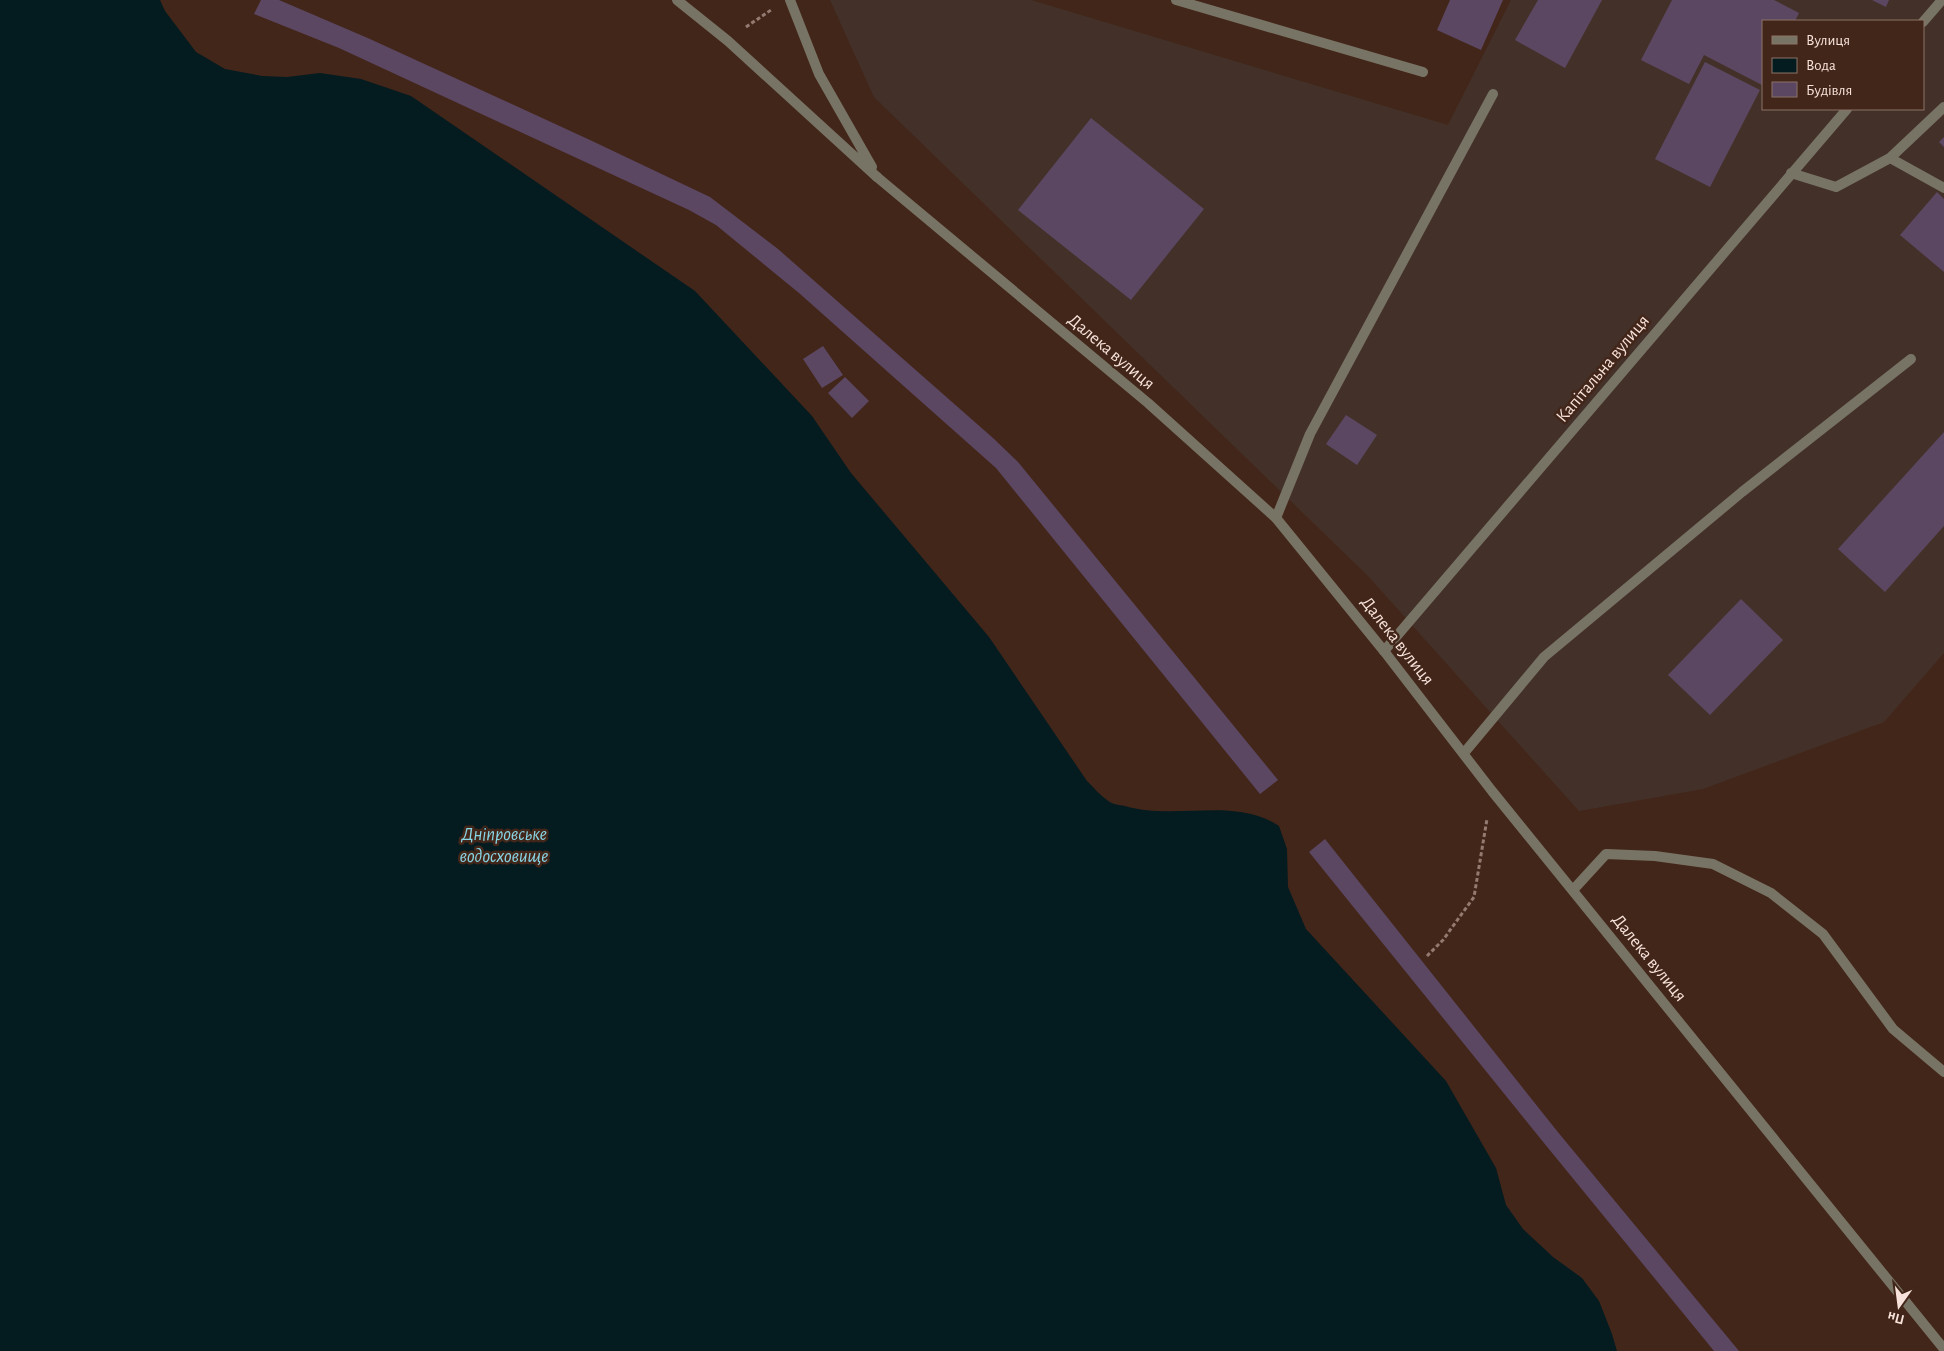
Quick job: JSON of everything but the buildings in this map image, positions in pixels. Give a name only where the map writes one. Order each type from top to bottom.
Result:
[{"type":"street","points":[[677,0],[728,41],[877,177]]},
{"type":"street","name":"Далека вулиця","points":[[790,0],[819,74],[877,177],[1148,403],[1276,518],[1384,650],[1492,791],[1944,1349]]},
{"type":"street","points":[[1176,0],[1423,72]]},
{"type":"street","points":[[1924,21],[1942,0]]},
{"type":"street","points":[[1276,518],[1310,434],[1493,94]]},
{"type":"street","points":[[1791,173],[1836,187],[1890,158],[1944,107]]},
{"type":"street","name":"Капітальна вулиця","points":[[1384,650],[1846,110]]},
{"type":"street","points":[[1890,158],[1944,188]]},
{"type":"street","points":[[1464,753],[1544,657],[1742,492],[1911,359]]},
{"type":"street","points":[[1573,890],[1606,854],[1655,856],[1713,864],[1771,893],[1823,934],[1893,1029],[1944,1072]]},
{"type":"path","points":[[728,41],[761,15],[790,0]]},
{"type":"path","points":[[1427,956],[1443,940],[1474,897],[1492,791]]},
{"type":"shaded area","points":[[830,0],[1031,0],[1448,125],[1511,0],[1944,0],[1944,653],[1884,722],[1703,789],[1579,811],[1368,576],[874,97]]},
{"type":"water","name":"Дніпровське водосховище","points":[[0,0],[160,0],[165,11],[196,52],[225,69],[262,76],[287,77],[320,73],[361,79],[411,96],[695,291],[812,416],[851,473],[989,637],[1087,781],[1102,796],[1113,803],[1144,810],[1224,810],[1243,812],[1262,817],[1279,826],[1287,849],[1288,887],[1306,929],[1446,1081],[1496,1168],[1506,1205],[1523,1229],[1553,1257],[1582,1278],[1599,1301],[1617,1351],[0,1351]]}]
